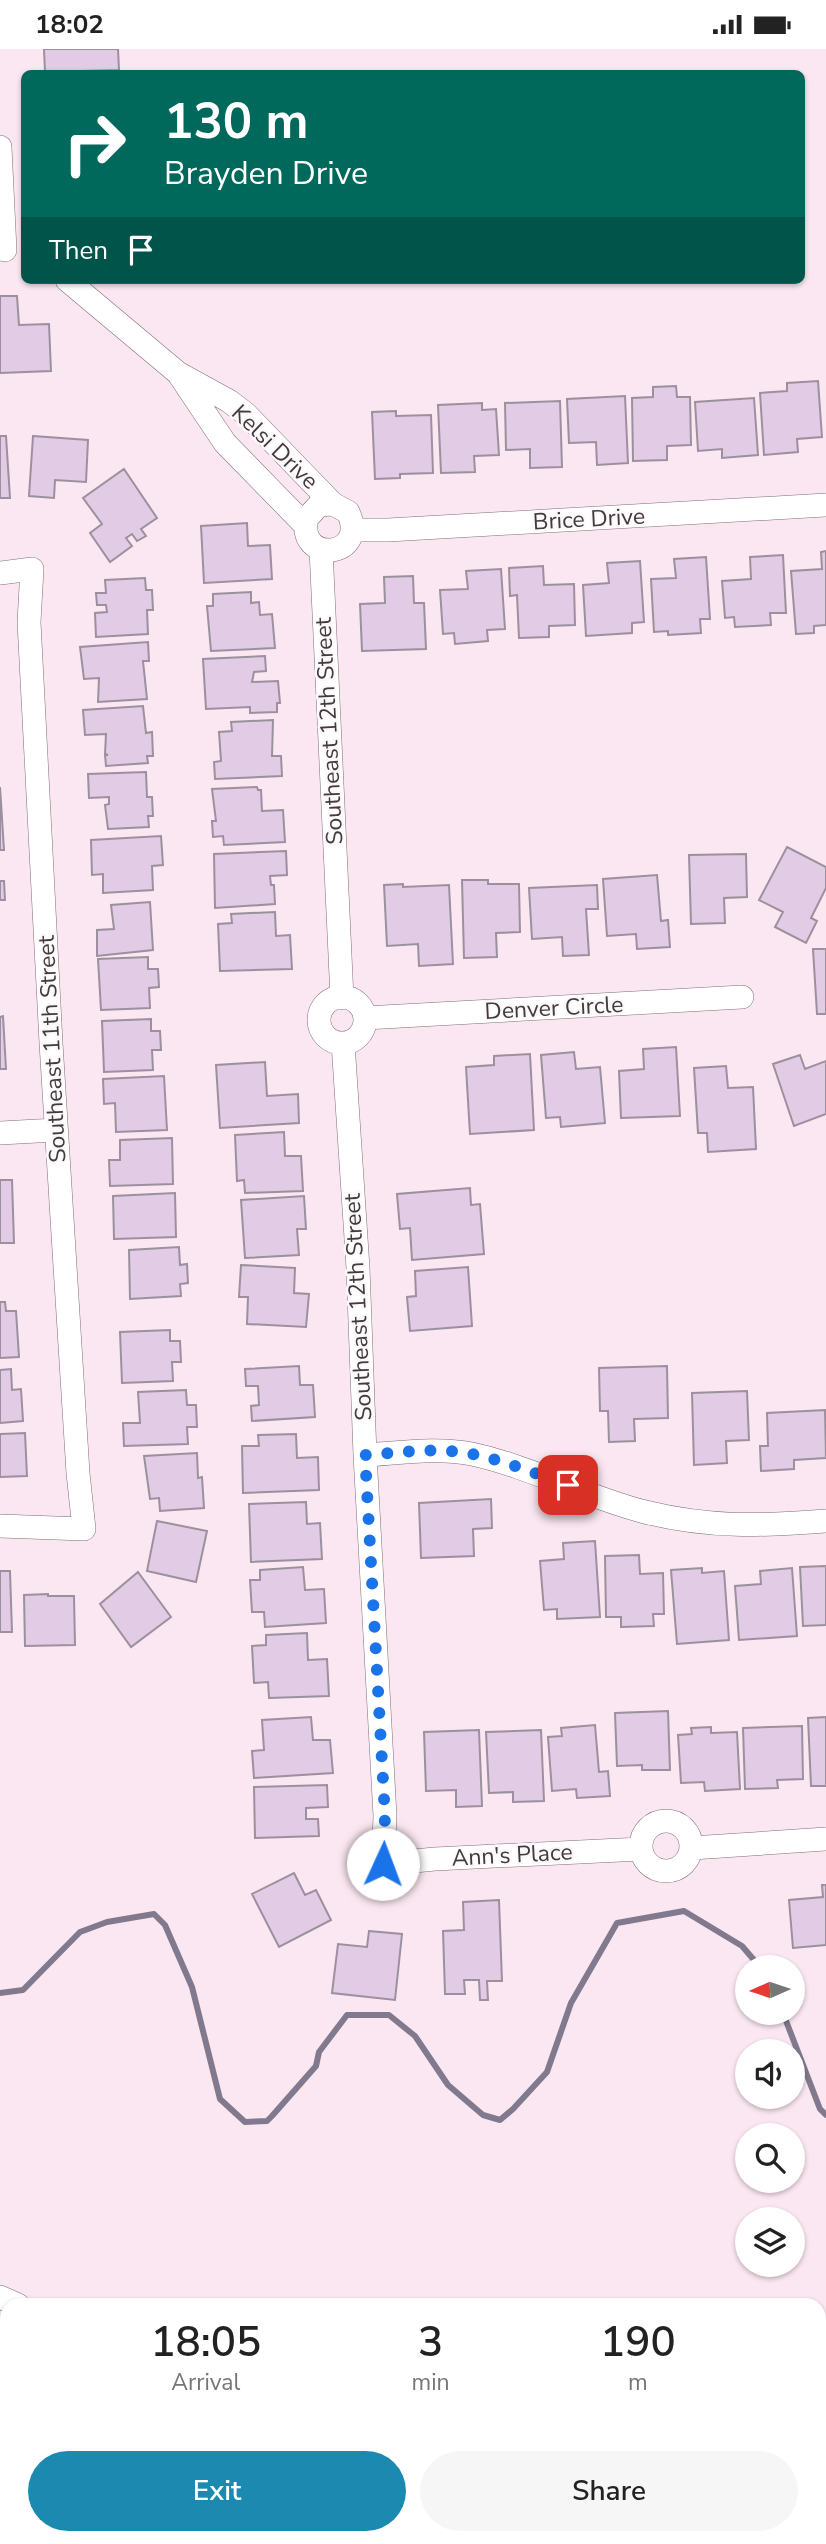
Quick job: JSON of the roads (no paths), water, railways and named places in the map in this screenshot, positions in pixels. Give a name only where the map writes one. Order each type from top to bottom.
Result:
[{"type":"street","points":[[0,147],[10,251]]},
{"type":"street","name":"Kelsi Drive","points":[[72,284],[178,373],[229,401],[246,414],[333,503]]},
{"type":"street","name":"Kelsi Drive","points":[[178,373],[225,443],[305,525]]},
{"type":"street","points":[[333,503],[348,512],[353,530],[342,547],[330,551],[310,542],[305,525],[311,512],[319,505],[333,503]]},
{"type":"street","name":"Brice Drive","points":[[353,530],[826,505]]},
{"type":"street","name":"Southeast 12th Street","points":[[321,549],[342,997]]},
{"type":"street","name":"Southeast 11th Street","points":[[0,573],[32,569],[29,622],[56,1131],[83,1529],[0,1525]]},
{"type":"street","points":[[342,997],[356,1002],[365,1018],[361,1033],[343,1043],[331,1040],[320,1027],[320,1018],[328,1002],[342,997]]},
{"type":"street","name":"Denver Circle","points":[[365,1018],[742,997]]},
{"type":"street","name":"Southeast 12th Street","points":[[343,1043],[358,1268],[365,1455],[385,1816],[383,1864]]},
{"type":"street","points":[[0,1133],[56,1131]]},
{"type":"street","points":[[365,1455],[431,1450],[473,1454],[642,1511],[709,1524],[750,1526],[826,1521]]},
{"type":"street","points":[[670,1821],[683,1827],[689,1835],[692,1848],[683,1866],[668,1872],[653,1868],[646,1861],[641,1849],[645,1832],[654,1823],[670,1821]]},
{"type":"street","points":[[692,1848],[826,1839]]},
{"type":"street","name":"Ann's Place","points":[[383,1864],[641,1849]]},
{"type":"waterway","points":[[0,1993],[23,1990],[80,1932],[107,1922],[154,1914],[165,1925],[192,1987],[220,2099],[245,2122],[267,2121],[272,2116],[316,2066],[319,2052],[347,2015],[389,2015],[415,2036],[448,2085],[483,2115],[500,2120],[547,2072],[571,2003],[617,1923],[684,1911],[742,1946],[750,1955]]},
{"type":"waterway","points":[[788,2025],[820,2109],[826,2115]]}]
